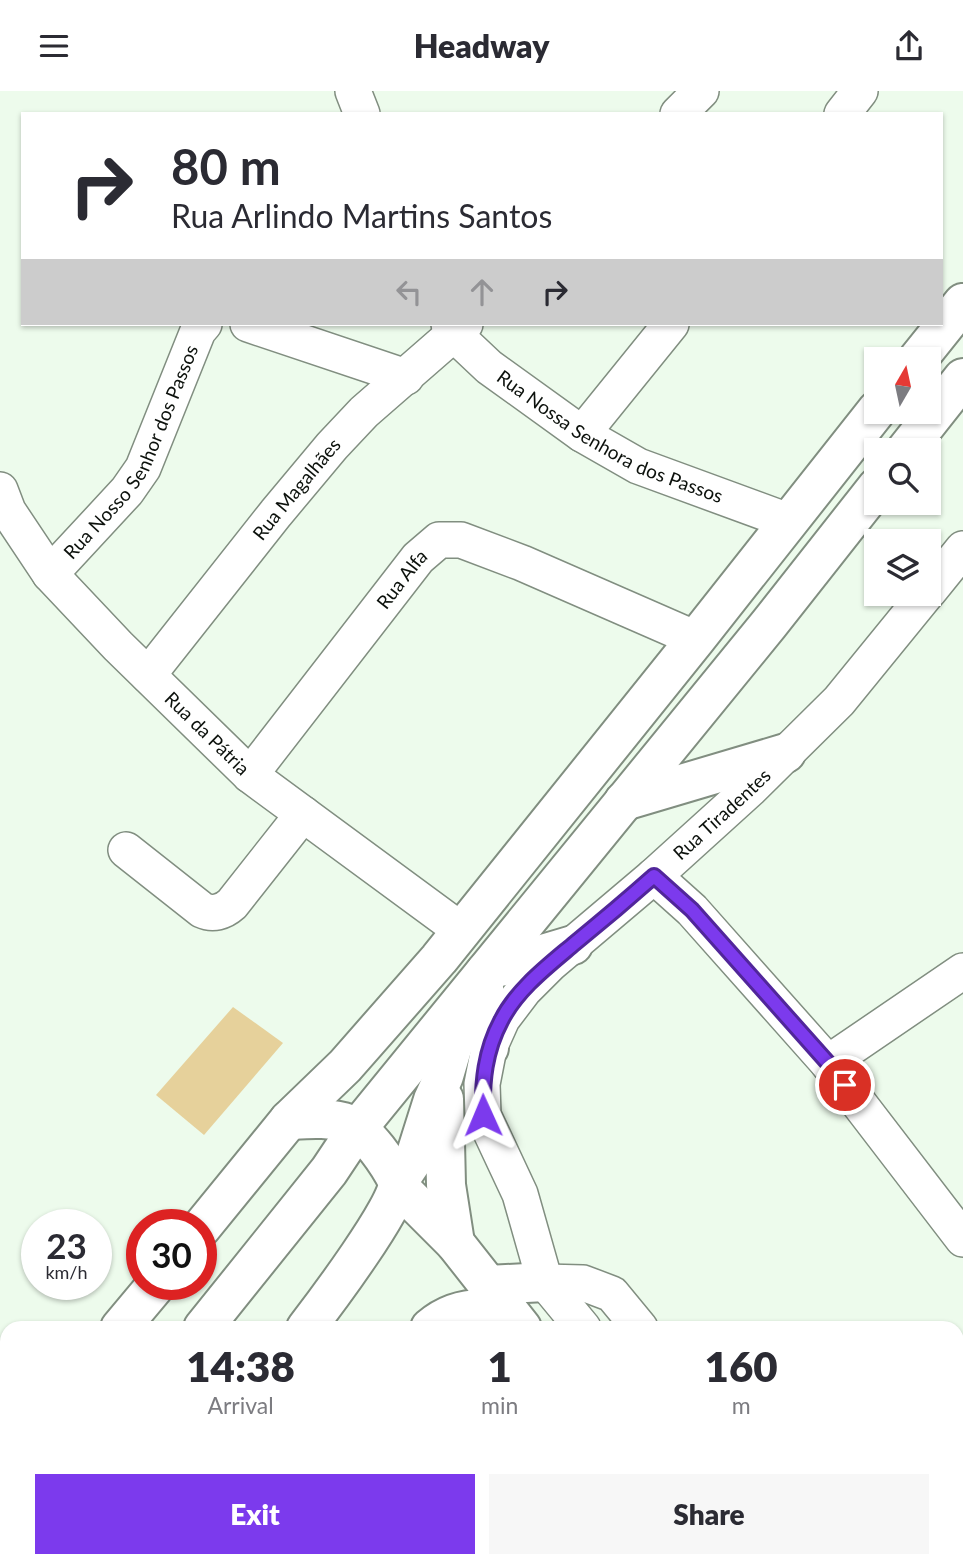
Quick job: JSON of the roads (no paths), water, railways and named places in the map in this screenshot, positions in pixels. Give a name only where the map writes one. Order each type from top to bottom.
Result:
[{"type":"main road","points":[[928,347],[963,303]]},
{"type":"main road","points":[[916,438],[963,378]]},
{"type":"main road","points":[[216,1209],[289,1120],[353,1057],[462,930],[866,424]]},
{"type":"main road","points":[[209,1321],[329,1171],[357,1129],[864,503]]},
{"type":"main road","points":[[624,801],[786,753]]},
{"type":"main road","points":[[311,1321],[354,1263],[415,1157],[433,1100],[479,980],[573,945]]},
{"type":"main road","points":[[479,980],[489,1048]]},
{"type":"main road","points":[[444,1076],[446,1185],[455,1243]]},
{"type":"main road","points":[[289,1120],[325,1119],[347,1123],[357,1129],[382,1157],[398,1184],[455,1243],[506,1308]]},
{"type":"main road","points":[[439,1321],[459,1312],[478,1308],[506,1308],[545,1282]]},
{"type":"main road","points":[[126,1321],[143,1300]]},
{"type":"street","points":[[353,91],[361,112]]},
{"type":"street","points":[[680,112],[701,91]]},
{"type":"street","points":[[844,112],[860,91]]},
{"type":"street","name":"Rua Nosso Senhor dos Passos","points":[[50,574],[127,491],[143,467],[202,326]]},
{"type":"street","points":[[254,326],[406,377]]},
{"type":"street","points":[[582,434],[669,326]]},
{"type":"street","name":"Rua Magalhães","points":[[148,675],[332,446],[364,412],[406,377],[456,327]]},
{"type":"street","name":"Rua Nossa Senhora dos Passos","points":[[456,327],[489,367],[582,434],[638,466],[788,521]]},
{"type":"street","name":"Rua da Pátria","points":[[0,490],[8,511],[50,574],[118,646],[250,775],[462,930]]},
{"type":"street","name":"Rua Alfa","points":[[250,775],[418,558],[439,540],[461,540],[523,562],[696,639]]},
{"type":"street","name":"Rua Tiradentes","points":[[941,576],[963,549]]},
{"type":"street","name":"Rua Tiradentes","points":[[577,1321],[545,1282],[520,1194],[483,1115],[482,1084],[489,1048],[502,1019],[524,990],[750,789],[839,701],[917,606]]},
{"type":"street","points":[[126,850],[202,910],[217,912],[232,904],[303,814]]},
{"type":"street","points":[[654,876],[692,910],[828,1063],[963,1239]]},
{"type":"street","points":[[828,1063],[963,971]]},
{"type":"street","points":[[545,1282],[583,1283],[612,1294],[633,1321]]}]
